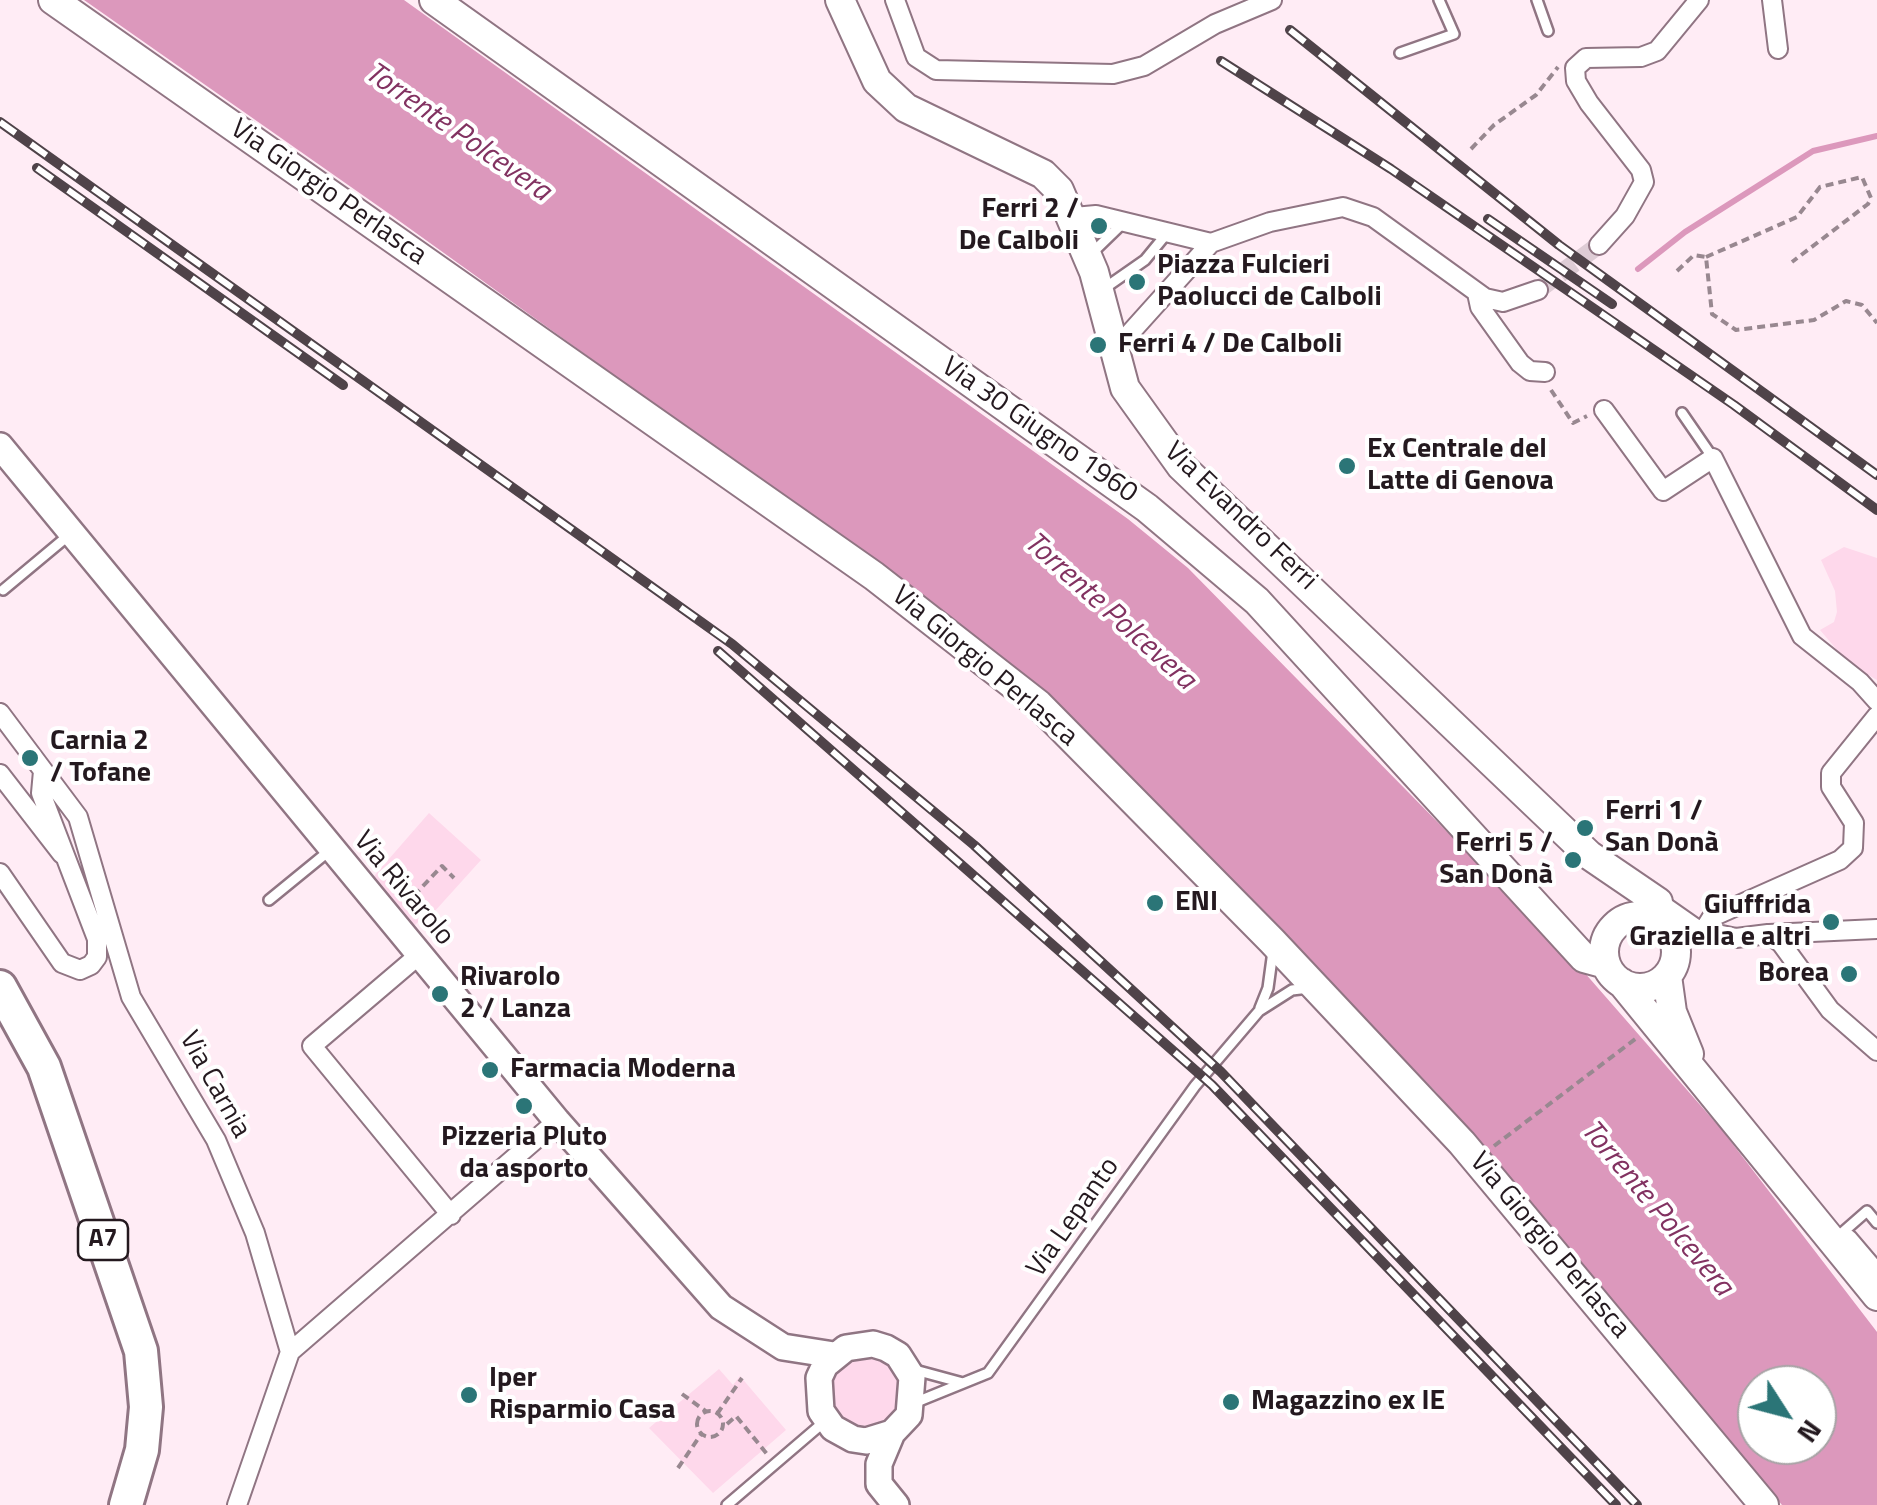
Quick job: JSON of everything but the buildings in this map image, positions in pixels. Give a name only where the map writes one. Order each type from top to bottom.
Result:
[{"type":"highway","name":"A7","points":[[0,986],[44,1066],[141,1351],[144,1436],[126,1505]]},
{"type":"main road","name":"Via Giorgio Perlasca","points":[[52,0],[874,576],[1038,704],[1272,941],[1476,1160],[1764,1505]]},
{"type":"main road","name":"Via 30 Giugno 1960","points":[[434,0],[1147,508],[1257,601],[1584,958],[1614,974],[1877,1296]]},
{"type":"main road","name":"Via Evandro Ferri","points":[[840,0],[860,51],[888,92],[923,119],[1042,174],[1059,190],[1074,217],[1100,291],[1125,388],[1181,466],[1606,868],[1679,925]]},
{"type":"main road","name":"Via Rivarolo","points":[[0,446],[557,1122],[721,1307],[800,1353],[834,1355],[846,1348],[873,1344],[898,1355],[907,1366]]},
{"type":"main road","name":"Via Evandro Ferri","points":[[1606,868],[1616,928],[1614,974]]},
{"type":"main road","points":[[1574,944],[1635,916],[1679,925],[1674,965],[1667,976],[1645,988],[1614,974]]},
{"type":"main road","points":[[1667,976],[1672,1012],[1700,1078]]},
{"type":"main road","name":"Via Rivarolo","points":[[783,1346],[817,1391],[826,1420]]},
{"type":"main road","points":[[817,1391],[819,1378],[834,1355]]},
{"type":"main road","points":[[877,1478],[882,1449],[913,1403],[912,1378],[907,1366]]},
{"type":"main road","points":[[826,1420],[853,1439],[896,1505]]},
{"type":"main road","points":[[853,1439],[866,1441],[892,1433]]},
{"type":"street","points":[[896,0],[916,56],[936,70],[1112,74],[1144,66],[1215,24],[1272,0]]},
{"type":"street","points":[[1599,244],[1625,216],[1644,182],[1640,170],[1576,81],[1574,72],[1582,60],[1649,56],[1666,42],[1699,0]]},
{"type":"street","points":[[1772,0],[1778,50]]},
{"type":"street","points":[[1113,352],[1211,243],[1270,222],[1343,207],[1373,217],[1477,293],[1503,302],[1538,290]]},
{"type":"street","points":[[1074,217],[1096,215],[1211,243]]},
{"type":"street","points":[[1477,293],[1480,306],[1520,363],[1530,370],[1546,372]]},
{"type":"street","points":[[1604,410],[1664,491],[1713,458],[1802,636],[1860,682],[1877,702]]},
{"type":"street","name":"Via Carnia","points":[[0,713],[78,818],[131,997],[222,1155],[255,1233],[290,1352]]},
{"type":"street","points":[[1679,925],[1712,917],[1840,860],[1853,848],[1854,823],[1831,787],[1831,773],[1877,716]]},
{"type":"street","points":[[0,873],[62,964],[80,970],[94,961],[98,947],[72,865],[41,794],[43,770]]},
{"type":"street","points":[[0,774],[72,865]]},
{"type":"street","points":[[1679,925],[1736,938],[1877,929]]},
{"type":"street","points":[[1768,934],[1782,943],[1830,1010],[1877,1052]]},
{"type":"street","points":[[419,955],[312,1046],[451,1214]]},
{"type":"street","points":[[1700,1078],[1727,1099],[1877,1274]]},
{"type":"street","points":[[237,1505],[290,1352],[557,1122]]},
{"type":"lane","points":[[1400,54],[1454,34],[1439,0]]},
{"type":"lane","points":[[1537,0],[1548,32]]},
{"type":"lane","points":[[1088,256],[1107,244],[1124,221]]},
{"type":"lane","points":[[1100,291],[1145,260],[1168,232]]},
{"type":"lane","points":[[1682,412],[1713,458]]},
{"type":"lane","points":[[2,590],[71,534]]},
{"type":"lane","points":[[269,900],[331,850]]},
{"type":"lane","points":[[1259,1011],[1272,971],[1272,941]]},
{"type":"lane","points":[[1259,1011],[1292,990],[1316,990]]},
{"type":"lane","name":"Via Lepanto","points":[[966,1383],[988,1373],[1194,1086],[1259,1011]]},
{"type":"lane","points":[[1843,1232],[1867,1211],[1877,1223]]},
{"type":"lane","points":[[907,1366],[923,1375],[966,1383]]},
{"type":"lane","points":[[913,1403],[966,1383]]},
{"type":"lane","points":[[727,1505],[826,1420]]},
{"type":"path","points":[[1471,149],[1536,95],[1568,57],[1582,60]]},
{"type":"path","points":[[1678,271],[1694,255],[1706,257],[1797,218],[1820,186],[1862,178],[1871,198],[1868,204],[1792,262]]},
{"type":"path","points":[[1706,257],[1712,314],[1736,330],[1814,320],[1846,301],[1862,305],[1877,323]]},
{"type":"path","points":[[1546,372],[1550,388],[1573,423],[1600,406],[1604,410]]},
{"type":"path","points":[[401,904],[408,904],[449,862]]},
{"type":"path","points":[[443,868],[454,878]]},
{"type":"path","points":[[1483,1154],[1631,1042]]},
{"type":"path","points":[[717,1414],[739,1381]]},
{"type":"path","points":[[682,1394],[707,1412]]},
{"type":"path","points":[[726,1424],[712,1408],[694,1423],[708,1440],[736,1416],[767,1454]]},
{"type":"path","points":[[678,1468],[702,1433]]},
{"type":"shaded area","points":[[1844,547],[1877,558],[1877,680],[1849,664],[1820,630],[1834,622],[1837,612],[1835,591],[1821,560]]},
{"type":"shaded area","points":[[429,813],[481,860],[425,922],[421,919],[410,930],[368,883]]},
{"type":"shaded area","points":[[878,1349],[910,1392],[888,1430],[843,1430],[822,1391],[844,1353]]},
{"type":"shaded area","points":[[719,1369],[733,1385],[740,1376],[786,1430],[713,1493],[649,1428]]},
{"type":"water","name":"Torrente Polcevera","points":[[84,0],[404,0],[1128,519],[1188,568],[1577,964],[1722,1130],[1877,1332],[1877,1505],[1782,1505],[1748,1465],[1837,1465],[1837,1365],[1737,1365],[1737,1451],[1436,1092],[1114,761],[958,622]]},
{"type":"waterway","points":[[1638,269],[1685,232],[1813,151],[1877,136]]},
{"type":"tunnel","points":[[1538,290],[1599,245]]},
{"type":"railway","points":[[1290,30],[1559,245],[1877,475]]},
{"type":"railway","points":[[1221,61],[1391,169],[1734,405],[1877,510]]},
{"type":"railway","points":[[0,122],[732,644],[974,845],[1221,1072],[1637,1505]]},
{"type":"railway","points":[[37,168],[343,385]]},
{"type":"railway","points":[[1488,219],[1612,304]]},
{"type":"railway","points":[[718,651],[1212,1085],[1616,1505]]},
{"type":"place","name":"Ferri 2 / De Calboli","points":[[1099,226]]},
{"type":"place","name":"Piazza Fulcieri Paolucci de Calboli","points":[[1137,282]]},
{"type":"place","name":"Ferri 4 / De Calboli","points":[[1098,345]]},
{"type":"place","name":"Ex Centrale del Latte di Genova","points":[[1347,466]]},
{"type":"place","name":"Carnia 2 / Tofane","points":[[30,758]]},
{"type":"place","name":"Ferri 1 / San Donà","points":[[1585,828]]},
{"type":"place","name":"Ferri 5 / San Donà","points":[[1573,860]]},
{"type":"place","name":"ENI","points":[[1155,903]]},
{"type":"place","name":"Giuffrida Graziella e altri","points":[[1831,922]]},
{"type":"place","name":"Borea","points":[[1849,974]]},
{"type":"place","name":"Rivarolo 2 / Lanza","points":[[440,994]]},
{"type":"place","name":"Farmacia Moderna","points":[[490,1070]]},
{"type":"place","name":"Pizzeria Pluto da asporto","points":[[524,1106]]},
{"type":"place","name":"Iper Risparmio Casa","points":[[469,1395]]},
{"type":"place","name":"Magazzino ex IE","points":[[1231,1402]]}]
